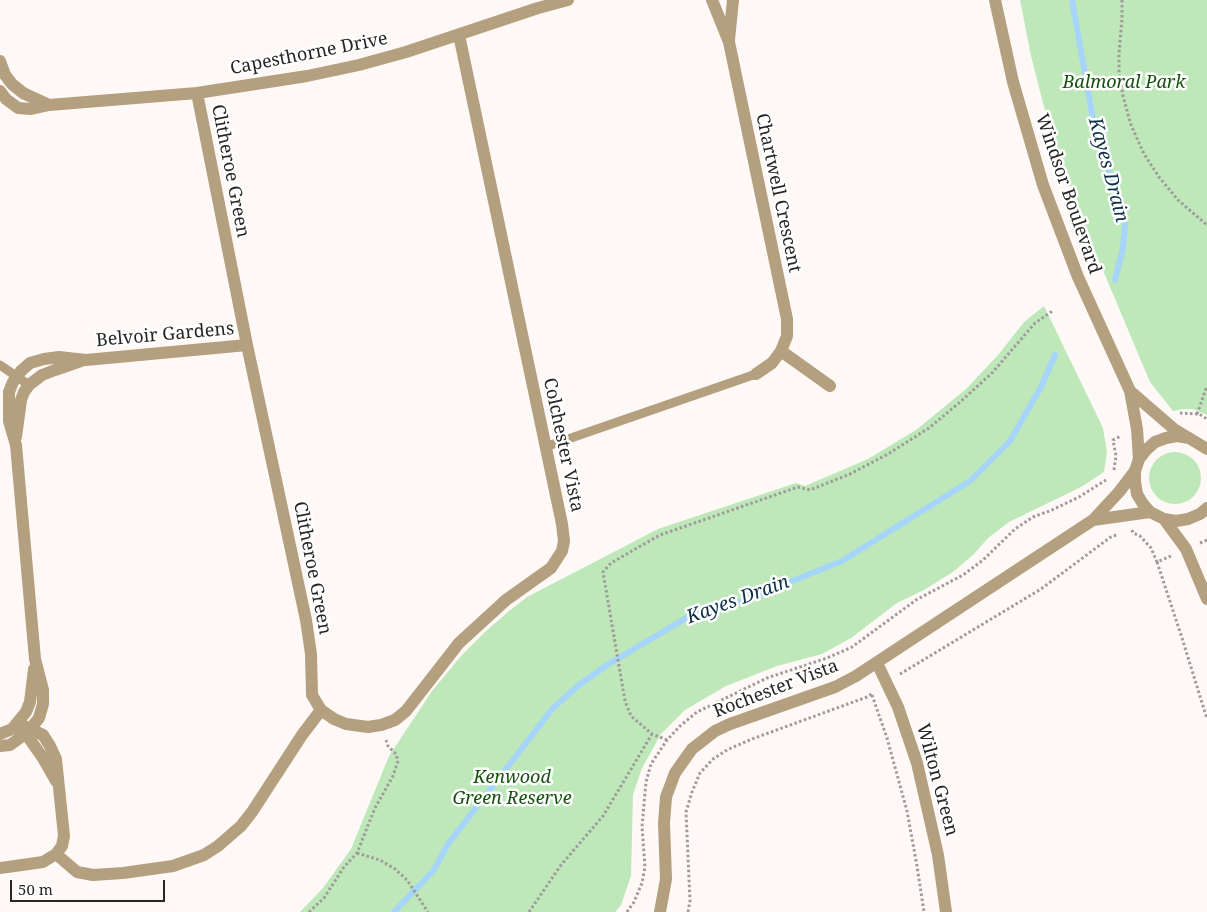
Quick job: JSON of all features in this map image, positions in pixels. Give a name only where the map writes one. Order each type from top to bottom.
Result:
[{"type":"street","name":"Capesthorne Drive","points":[[2,98],[18,108],[31,109],[48,105],[197,93],[307,76],[359,65],[406,52],[568,0]]},
{"type":"street","points":[[711,0],[721,0]]},
{"type":"street","name":"Chartwell Crescent","points":[[711,0],[729,42],[787,319],[787,336],[781,351],[772,364],[756,374]]},
{"type":"street","name":"Chartwell Crescent","points":[[729,42],[733,0]]},
{"type":"street","name":"Windsor Boulevard","points":[[995,0],[1013,82],[1043,185],[1078,277],[1130,391],[1137,429],[1135,482],[1137,494],[1150,512]]},
{"type":"street","name":"Colchester Vista","points":[[321,710],[334,719],[346,724],[368,727],[395,720],[406,711],[458,644],[506,600],[551,568],[562,552],[564,541],[562,524],[459,35]]},
{"type":"street","points":[[0,61],[5,74],[6,84],[2,98]]},
{"type":"street","points":[[6,84],[48,105]]},
{"type":"street","name":"Clitheroe Green","points":[[197,93],[247,345],[306,620],[312,695],[321,710]]},
{"type":"street","name":"Belvoir Gardens","points":[[17,377],[30,364],[44,359],[59,357],[86,360],[247,345]]},
{"type":"street","points":[[781,351],[830,386]]},
{"type":"street","name":"Belvoir Gardens","points":[[29,385],[42,375],[86,360]]},
{"type":"street","points":[[0,746],[10,745],[28,731],[39,718],[43,704],[43,690],[36,659],[16,445],[9,421],[8,404],[11,387],[17,377]]},
{"type":"street","points":[[16,445],[21,400],[29,385]]},
{"type":"street","name":"Windsor Boulevard","points":[[1130,391],[1174,429],[1200,443]]},
{"type":"street","name":"Rochester Vista","points":[[660,912],[666,879],[664,823],[666,797],[675,773],[692,749],[715,731],[835,687],[856,676],[1093,520],[1119,492],[1146,450],[1155,442],[1177,436],[1200,443]]},
{"type":"street","points":[[1150,512],[1164,519],[1176,521],[1188,520],[1207,508]]},
{"type":"street","name":"Rochester Vista","points":[[1093,520],[1150,512]]},
{"type":"street","points":[[1164,519],[1186,549],[1207,599]]},
{"type":"street","points":[[0,734],[12,729],[26,712],[30,702],[36,659]]},
{"type":"street","name":"Wilton Green","points":[[877,662],[908,734],[924,791],[938,855],[946,912]]},
{"type":"street","points":[[56,854],[77,872],[93,875],[173,866],[204,855],[218,846],[241,826],[321,710]]},
{"type":"street","points":[[0,868],[38,863],[56,854],[62,846],[64,836],[57,784],[28,731],[18,723]]},
{"type":"lane","points":[[0,366],[29,385]]},
{"type":"lane","name":"Chartwell Crescent","points":[[545,447],[756,374]]},
{"type":"path","points":[[1122,0],[1119,54],[1120,73],[1131,125],[1144,154],[1159,177],[1178,200],[1207,225]]},
{"type":"path","points":[[667,740],[652,734],[631,716],[625,701],[603,572],[611,562],[660,534],[798,487],[810,490],[850,474],[888,454],[929,428],[959,403],[992,373],[1035,323],[1054,310]]},
{"type":"path","points":[[1197,414],[1207,386]]},
{"type":"path","points":[[627,912],[634,902],[642,883],[645,867],[642,827],[646,782],[651,764],[667,740],[680,726],[697,712],[767,678],[827,658],[852,647],[916,600],[963,575],[983,560],[1015,529],[1032,517],[1079,498],[1108,479]]},
{"type":"path","points":[[688,912],[690,901],[686,812],[700,773],[713,759],[727,750],[752,739],[872,694],[887,682],[1041,589],[1112,536],[1133,533]]},
{"type":"path","points":[[1157,562],[1207,719]]},
{"type":"path","points":[[872,694],[887,738],[907,811],[924,912]]},
{"type":"path","points":[[309,912],[324,898],[357,852],[375,808],[393,776],[398,761],[396,754],[388,746],[381,725]]},
{"type":"path","points":[[529,912],[561,865],[604,816],[652,734]]},
{"type":"path","points":[[357,852],[380,860],[394,869],[407,880],[428,912]]},
{"type":"green space","name":"Balmoral Park","points":[[1020,0],[1207,0],[1207,415],[1193,409],[1173,411],[1150,382],[1086,230],[1053,142],[1031,56]]},
{"type":"green space","name":"Kenwood Green Reserve","points":[[1044,306],[1103,428],[1107,452],[1104,472],[1081,487],[1009,522],[988,538],[974,554],[953,572],[924,590],[897,603],[851,638],[822,654],[777,666],[726,686],[685,710],[661,734],[642,768],[633,795],[631,876],[621,905],[615,912],[300,912],[323,888],[351,849],[389,756],[432,691],[461,656],[509,611],[527,597],[658,529],[796,483],[805,486],[868,459],[916,430],[966,389],[999,354],[1024,322]]},
{"type":"green space","points":[[1170,452],[1180,452],[1189,456],[1197,464],[1201,478],[1197,492],[1189,500],[1180,504],[1170,504],[1161,500],[1153,492],[1149,483],[1149,473],[1153,464],[1161,456]]},
{"type":"waterway","name":"Kayes Drain","points":[[1072,0],[1093,119],[1125,224],[1123,248],[1115,280]]},
{"type":"waterway","name":"Kayes Drain","points":[[394,912],[434,870],[448,844],[553,708],[579,685],[607,665],[693,614],[737,603],[842,561],[970,481],[1010,441],[1041,387],[1055,355]]}]
